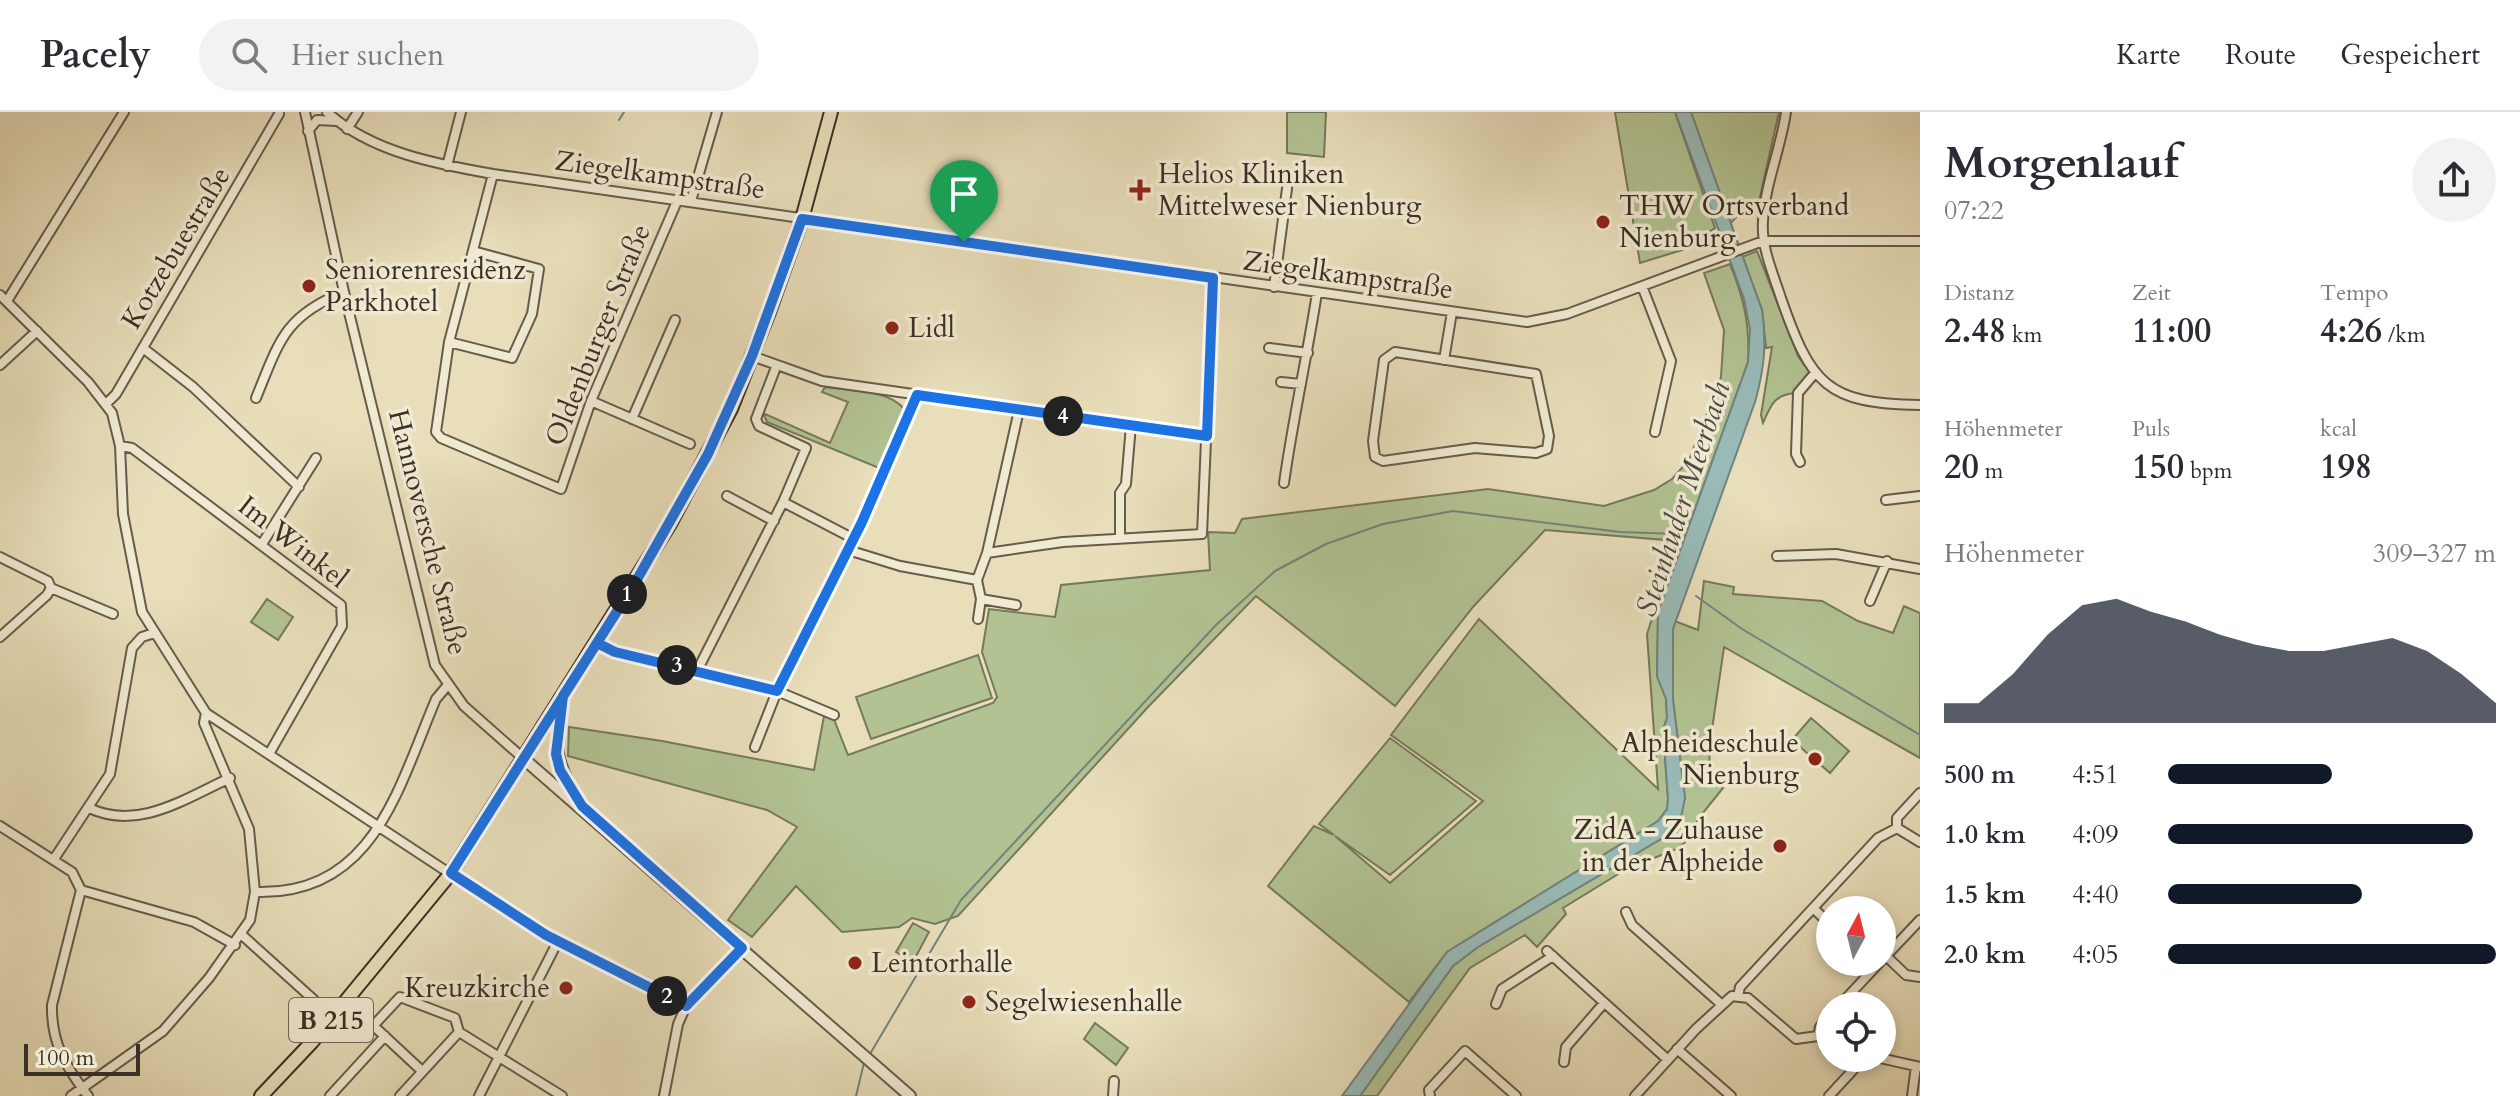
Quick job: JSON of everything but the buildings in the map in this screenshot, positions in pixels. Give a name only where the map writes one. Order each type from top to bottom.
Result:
[{"type":"main road","name":"B 215","points":[[261,1096],[312,1042],[451,873],[664,535],[708,454],[752,356],[802,219],[831,112]]},
{"type":"street","points":[[124,112],[4,298],[107,403],[120,446],[123,514],[142,612],[154,633],[206,713],[558,941],[686,1006]]},
{"type":"street","name":"Hannoversche Straße","points":[[305,112],[344,292],[426,634],[435,665],[447,686],[524,759],[582,806],[910,1096]]},
{"type":"street","name":"Ziegelkampstraße","points":[[327,112],[347,129],[399,152],[447,166],[493,174],[1274,287],[1539,321],[1763,241],[1920,241]]},
{"type":"street","points":[[347,129],[358,112]]},
{"type":"street","points":[[447,166],[461,112]]},
{"type":"street","points":[[691,201],[717,112]]},
{"type":"street","points":[[1786,112],[1763,219],[1763,241],[1799,348],[1815,373],[1829,387],[1856,401],[1920,405]]},
{"type":"street","name":"Kotzebuestraße","points":[[107,403],[143,348],[279,114]]},
{"type":"street","points":[[308,131],[317,120],[337,121]]},
{"type":"street","points":[[473,251],[539,269],[535,300],[512,358],[449,342],[493,174]]},
{"type":"street","points":[[1274,287],[1288,181]]},
{"type":"street","name":"Oldenburger Straße","points":[[449,342],[434,427],[439,436],[561,489],[591,401],[678,199]]},
{"type":"street","points":[[987,553],[1063,542],[1202,534],[1213,278]]},
{"type":"street","points":[[1642,286],[1671,361],[1655,432]]},
{"type":"street","points":[[256,398],[286,329],[302,313],[344,292]]},
{"type":"street","points":[[1284,483],[1293,413],[1308,353],[1317,293]]},
{"type":"street","points":[[1444,360],[1452,312]]},
{"type":"street","points":[[632,419],[675,320]]},
{"type":"street","points":[[0,365],[37,331]]},
{"type":"street","points":[[143,348],[193,387],[299,487]]},
{"type":"street","points":[[1269,348],[1308,353]]},
{"type":"street","points":[[1395,352],[1444,360],[1536,374],[1549,436],[1547,449],[1536,453],[1475,448],[1383,461],[1375,457],[1373,441],[1384,360],[1395,352]]},
{"type":"street","points":[[752,356],[822,381],[1207,436]]},
{"type":"street","points":[[698,669],[774,521],[806,448],[759,426],[756,419],[776,367]]},
{"type":"street","points":[[1800,462],[1796,454],[1798,393],[1815,373]]},
{"type":"street","points":[[1281,382],[1301,384]]},
{"type":"street","points":[[755,747],[777,691],[854,539],[917,395]]},
{"type":"street","points":[[591,401],[690,444]]},
{"type":"street","points":[[978,619],[981,599],[977,580],[987,553],[1019,410]]},
{"type":"street","points":[[1120,538],[1120,493],[1126,484],[1131,425]]},
{"type":"street","name":"Im Winkel","points":[[120,446],[132,448],[334,598],[343,615],[342,626],[269,754]]},
{"type":"street","points":[[262,544],[316,458]]},
{"type":"street","points":[[727,496],[774,521]]},
{"type":"street","points":[[1886,500],[1920,496]]},
{"type":"street","points":[[783,502],[854,539]]},
{"type":"street","points":[[848,550],[900,566],[977,580]]},
{"type":"street","points":[[1777,556],[1836,554],[1920,569]]},
{"type":"street","points":[[0,557],[48,581],[51,588],[113,614]]},
{"type":"street","points":[[1870,601],[1887,561]]},
{"type":"street","points":[[0,637],[51,588]]},
{"type":"street","points":[[981,599],[1016,605]]},
{"type":"street","points":[[54,859],[104,786],[114,762],[132,648],[142,637],[154,633]]},
{"type":"street","points":[[597,643],[615,652],[698,669],[705,675],[777,691],[834,715]]},
{"type":"street","points":[[255,892],[291,891],[359,855],[380,827],[436,699],[447,686]]},
{"type":"street","points":[[563,696],[556,754],[560,770],[582,806]]},
{"type":"street","points":[[71,1096],[85,1092],[163,1031],[235,945],[250,920],[255,892],[249,829],[230,778],[204,723],[206,713]]},
{"type":"street","points":[[89,808],[114,817],[143,816],[230,778]]},
{"type":"street","points":[[1897,828],[1897,818],[1920,793]]},
{"type":"street","points":[[0,826],[19,841],[54,859],[77,878],[81,890],[52,1005],[52,1021],[58,1051],[85,1092]]},
{"type":"street","points":[[1897,828],[1920,842]]},
{"type":"street","points":[[1738,996],[1740,987],[1878,838],[1897,828]]},
{"type":"street","points":[[81,890],[194,922],[235,945]]},
{"type":"street","points":[[1626,912],[1632,925],[1721,1004]]},
{"type":"street","points":[[1896,944],[1920,920]]},
{"type":"street","points":[[242,935],[314,1000]]},
{"type":"street","points":[[479,1096],[558,941]]},
{"type":"street","points":[[664,1096],[678,1024],[686,1006],[742,948]]},
{"type":"street","points":[[1496,1004],[1502,989],[1550,954],[1668,1060]]},
{"type":"street","points":[[1896,970],[1920,977]]},
{"type":"street","points":[[1851,992],[1866,976]]},
{"type":"street","points":[[1635,1096],[1721,1004],[1738,996],[1748,998],[1796,1039],[1816,1036]]},
{"type":"street","points":[[374,1025],[400,997],[455,1018],[459,1032],[562,1096]]},
{"type":"street","points":[[1564,1062],[1566,1047],[1604,1003]]},
{"type":"street","points":[[363,1016],[422,1071]]},
{"type":"street","points":[[400,1096],[459,1032]]},
{"type":"street","points":[[330,1096],[385,1036]]},
{"type":"street","points":[[1677,1049],[1731,1096]]},
{"type":"street","points":[[1430,1096],[1429,1090],[1465,1051],[1516,1096]]},
{"type":"street","points":[[1896,1061],[1918,1066],[1912,1096]]},
{"type":"street","points":[[1829,1096],[1851,1072]]},
{"type":"street","points":[[1113,1096],[1114,1081]]},
{"type":"green space","points":[[1287,112],[1326,112],[1324,157],[1287,153]]},
{"type":"green space","points":[[1615,112],[1675,112],[1715,228],[1694,242],[1695,246],[1640,263]]},
{"type":"green space","points":[[1691,112],[1779,112],[1758,206],[1747,205],[1729,225]]},
{"type":"green space","points":[[1757,251],[1798,356],[1810,373],[1795,393],[1774,402],[1763,423],[1761,415],[1772,347],[1766,348],[1762,310],[1742,257]]},
{"type":"green space","points":[[1730,264],[1745,312],[1748,362],[1658,612],[1657,676],[1666,699],[1667,718],[1663,730],[1667,809],[1658,821],[1447,952],[1409,1002],[1268,886],[1314,826],[1334,835],[1319,824],[1390,738],[1476,801],[1390,875],[1335,836],[1390,883],[1483,801],[1391,735],[1479,619],[1658,789],[1647,634],[1677,541],[1545,530],[1473,607],[1395,706],[1256,596],[1148,707],[958,916],[935,924],[912,918],[899,927],[842,932],[796,886],[752,937],[728,920],[797,827],[767,810],[568,756],[569,727],[814,770],[824,716],[833,717],[848,755],[993,703],[997,697],[982,652],[989,609],[1055,617],[1061,585],[1210,570],[1208,532],[1235,533],[1242,519],[1488,489],[1604,506],[1654,490],[1672,479],[1689,460],[1721,377],[1724,330],[1704,273]]},
{"type":"green space","points":[[825,387],[878,394],[897,402],[904,409],[879,468],[767,422],[763,413],[830,443],[848,402],[822,392]]},
{"type":"green space","points":[[1704,581],[1734,587],[1733,594],[1822,601],[1858,621],[1893,633],[1904,606],[1920,613],[1920,758],[1724,647],[1710,743],[1709,775],[1723,788],[1698,819],[1690,838],[1677,849],[1649,860],[1646,857],[1563,908],[1566,914],[1537,947],[1525,935],[1470,968],[1377,1096],[1360,1096],[1453,966],[1478,947],[1671,833],[1685,798],[1673,700],[1673,629],[1675,621],[1698,630]]},
{"type":"green space","points":[[267,599],[293,617],[278,640],[251,622]]},
{"type":"green space","points":[[978,655],[992,698],[871,739],[856,697]]},
{"type":"green space","points":[[1811,718],[1849,751],[1830,773],[1792,740]]},
{"type":"green space","points":[[913,923],[929,932],[913,962],[896,952]]},
{"type":"green space","points":[[1095,1023],[1128,1048],[1116,1065],[1084,1039]]},
{"type":"water","points":[[1675,112],[1691,112],[1762,310],[1764,334],[1762,368],[1755,402],[1673,629],[1673,700],[1685,798],[1682,813],[1671,833],[1478,947],[1453,966],[1360,1096],[1342,1096],[1447,952],[1658,821],[1667,809],[1663,730],[1667,718],[1666,699],[1657,676],[1658,612],[1748,362],[1750,329],[1744,299]]},
{"type":"waterway","points":[[619,120],[624,112]]},
{"type":"waterway","name":"Steinhuder Meerbach","points":[[870,1054],[961,900],[1216,625],[1275,571],[1326,544],[1383,524],[1453,511],[1620,532],[1677,534]]},
{"type":"waterway","points":[[1696,596],[1742,629],[1920,735]]},
{"type":"waterway","points":[[856,1096],[864,1063]]},
{"type":"place","name":"Helios Kliniken Mittelweser Nienburg","points":[[1140,190]]},
{"type":"place","name":"THW Ortsverband Nienburg","points":[[1603,222]]},
{"type":"place","name":"Seniorenresidenz Parkhotel","points":[[309,286]]},
{"type":"place","name":"Lidl","points":[[892,328]]},
{"type":"place","name":"Alpheideschule Nienburg","points":[[1815,759]]},
{"type":"place","name":"ZidA - Zuhause in der Alpheide","points":[[1780,846]]},
{"type":"place","name":"Leintorhalle","points":[[855,963]]},
{"type":"place","name":"Kreuzkirche","points":[[566,988]]},
{"type":"place","name":"Segelwiesenhalle","points":[[969,1002]]},
{"type":"route","points":[[964,242],[802,219],[731,409],[708,454],[635,583],[451,873],[546,935],[686,1006],[742,948],[582,806],[560,770],[556,754],[557,739],[563,696],[597,643],[615,652],[698,669],[705,675],[777,691],[862,522],[917,395],[1207,436],[1213,278],[964,242]]}]
